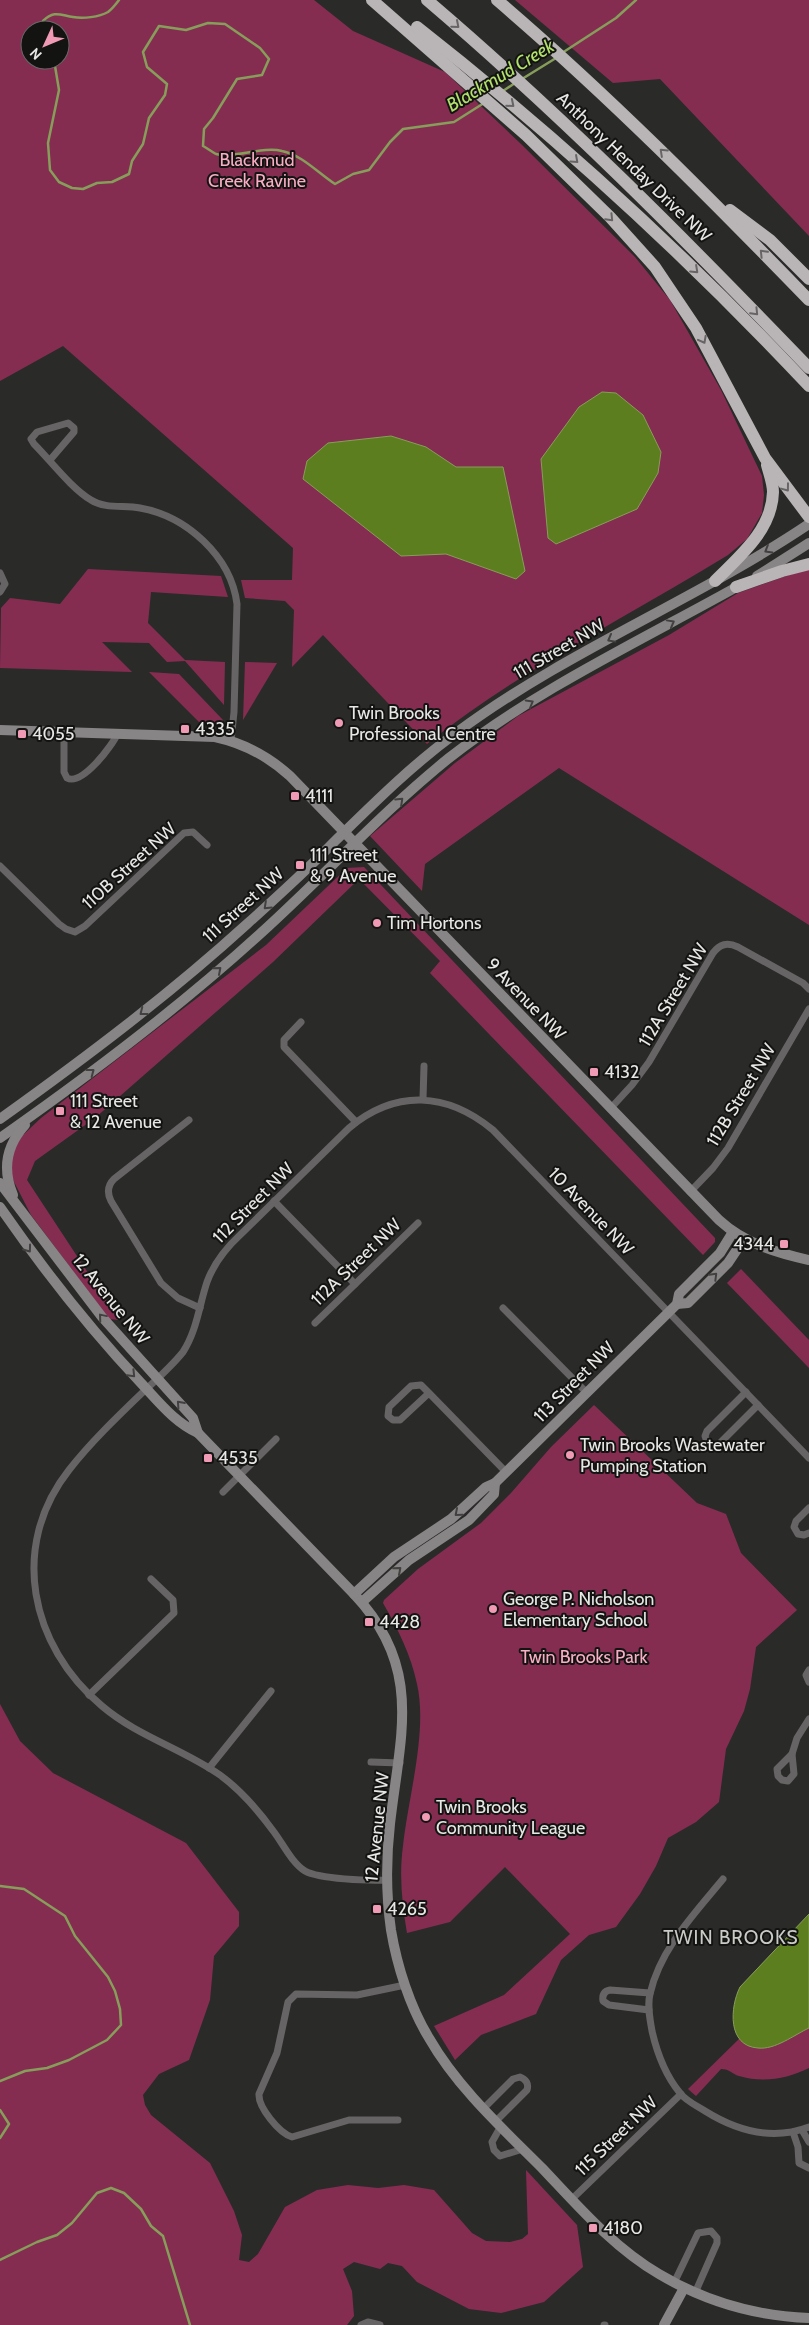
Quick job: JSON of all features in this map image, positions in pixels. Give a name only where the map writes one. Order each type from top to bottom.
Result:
[{"type":"highway","points":[[372,0],[539,127],[736,309],[809,386]]},
{"type":"highway","points":[[380,0],[456,64],[610,217],[655,267],[696,328],[765,458],[809,518]]},
{"type":"highway","name":"Anthony Henday Drive NW","points":[[427,0],[559,117],[675,229],[809,368]]},
{"type":"highway","name":"Anthony Henday Drive NW","points":[[497,0],[598,91],[698,186],[809,300]]},
{"type":"highway","points":[[698,186],[770,240],[809,279]]},
{"type":"highway","points":[[715,581],[756,538],[765,523],[773,491],[765,458]]},
{"type":"highway","points":[[736,587],[809,564]]},
{"type":"street","points":[[50,460],[74,432],[74,428],[68,423],[37,432],[32,436],[32,441],[50,460],[91,500],[102,504],[149,510],[171,519],[188,528],[221,562],[234,589],[236,604],[231,741]]},
{"type":"street","name":"111 Street NW","points":[[0,1119],[104,1043],[196,968],[244,926],[397,781],[440,744],[482,714],[531,684],[715,581],[809,524]]},
{"type":"street","name":"111 Street NW","points":[[0,1138],[38,1111],[206,980],[265,930],[448,759],[517,711],[809,544]]},
{"type":"street","points":[[0,572],[5,584],[0,592]]},
{"type":"street","name":"9 Avenue NW","points":[[0,730],[215,737],[231,741],[260,754],[284,770],[690,1192],[733,1232],[779,1252],[809,1260]]},
{"type":"street","points":[[64,732],[64,772],[67,778],[74,780],[79,778],[114,744],[118,733]]},
{"type":"street","name":"110B Street NW","points":[[0,866],[59,924],[70,931],[78,931],[184,833],[193,832],[207,845]]},
{"type":"street","name":"112A Street NW","points":[[610,1109],[632,1086],[646,1067],[713,953],[723,944],[738,947],[803,983],[809,989]]},
{"type":"street","name":"112B Street NW","points":[[690,1192],[713,1168],[728,1148],[809,1009]]},
{"type":"street","points":[[301,1022],[284,1040],[284,1047],[356,1122]]},
{"type":"street","points":[[423,1099],[424,1066]]},
{"type":"street","name":"112 Street NW","points":[[386,1880],[318,1875],[307,1872],[299,1866],[249,1801],[209,1768],[126,1724],[89,1695],[58,1657],[42,1625],[37,1604],[34,1572],[38,1537],[48,1505],[67,1472],[176,1361],[187,1346],[209,1277],[223,1253],[356,1122],[389,1106],[423,1099]]},
{"type":"street","name":"10 Avenue NW","points":[[423,1099],[440,1102],[464,1111],[492,1130],[809,1458]]},
{"type":"street","points":[[0,1109],[27,1100]]},
{"type":"street","points":[[19,1207],[8,1182],[7,1158],[17,1134],[38,1111]]},
{"type":"street","points":[[189,1120],[114,1179],[108,1190],[111,1202],[161,1283],[178,1298],[200,1308]]},
{"type":"street","name":"12 Avenue NW","points":[[0,1183],[84,1295],[193,1418],[198,1433]]},
{"type":"street","points":[[274,1201],[355,1284]]},
{"type":"street","name":"12 Avenue NW","points":[[0,1208],[41,1266],[76,1310],[182,1426],[198,1433],[362,1602],[385,1637],[398,1672],[403,1708],[400,1763],[390,1822],[386,1880],[391,1932],[406,1985],[427,2036],[450,2071],[523,2149],[629,2254],[674,2283],[735,2308],[781,2321],[809,2318]]},
{"type":"street","name":"112A Street NW","points":[[315,1323],[418,1223]]},
{"type":"street","name":"113 Street NW","points":[[677,1304],[679,1294],[720,1253],[733,1232]]},
{"type":"street","name":"113 Street NW","points":[[354,1594],[394,1557],[451,1519],[486,1487],[495,1483],[668,1312],[677,1304],[688,1303],[728,1263],[744,1238]]},
{"type":"street","points":[[503,1308],[586,1392]]},
{"type":"street","points":[[429,1392],[400,1420],[393,1420],[388,1416],[389,1407],[411,1386],[421,1385],[429,1392],[506,1472]]},
{"type":"street","points":[[746,1392],[707,1431],[705,1436],[707,1442],[715,1445],[720,1443],[758,1406]]},
{"type":"street","points":[[223,1492],[276,1439]]},
{"type":"street","name":"113 Street NW","points":[[362,1602],[410,1560],[469,1520],[494,1494],[495,1483]]},
{"type":"street","points":[[809,1508],[796,1521],[794,1527],[798,1534],[804,1536],[809,1533]]},
{"type":"street","points":[[89,1695],[174,1613],[173,1600],[151,1579]]},
{"type":"street","points":[[809,1670],[806,1675],[809,1682]]},
{"type":"street","points":[[209,1768],[271,1691]]},
{"type":"street","points":[[792,1754],[797,1738],[809,1719]]},
{"type":"street","name":"12 Avenue NW","points":[[371,1762],[400,1763]]},
{"type":"street","points":[[723,1879],[673,1943],[661,1965],[650,1993],[649,2010],[654,2042],[662,2063],[681,2094],[717,2118],[740,2129],[767,2134],[793,2132],[806,2128],[809,2142]]},
{"type":"street","points":[[398,2120],[340,2121],[292,2137],[282,2132],[263,2107],[259,2094],[278,2053],[288,2002],[296,1994],[357,1994],[406,1985]]},
{"type":"street","points":[[649,2010],[609,2005],[603,2001],[603,1996],[610,1990],[650,1993]]},
{"type":"street","points":[[484,2108],[513,2080],[520,2077],[525,2080],[528,2084],[528,2090],[499,2123],[492,2142],[494,2150],[500,2156],[523,2149]]},
{"type":"street","name":"115 Street NW","points":[[572,2199],[681,2094]]},
{"type":"street","points":[[793,2132],[798,2143],[799,2163],[809,2168]]},
{"type":"street","points":[[674,2283],[698,2233],[711,2231],[717,2238],[717,2243],[695,2293]]},
{"type":"street","points":[[664,2325],[684,2288]]},
{"type":"street","points":[[363,2324],[380,2325]]},
{"type":"green space","name":"Blackmud Creek Ravine","points":[[0,0],[314,0],[353,31],[445,72],[635,257],[670,300],[721,390],[762,476],[764,495],[762,513],[747,539],[728,555],[536,668],[462,717],[427,744],[323,635],[292,667],[294,610],[285,601],[245,598],[241,580],[292,580],[293,548],[63,346],[0,381]]},
{"type":"green space","points":[[515,0],[809,0],[809,236],[660,79],[613,83]]},
{"type":"green space","points":[[809,568],[809,925],[559,768],[425,864],[422,891],[370,836],[455,763],[518,716],[669,635],[738,593]]},
{"type":"green space","points":[[88,569],[221,576],[228,597],[151,592],[148,623],[185,660],[225,662],[224,705],[185,661],[167,662],[149,643],[102,642],[132,672],[0,668],[1,608],[10,598],[60,604]]},
{"type":"green space","points":[[245,662],[277,663],[243,720]]},
{"type":"green space","points":[[149,672],[179,674],[223,720],[219,726],[199,722]]},
{"type":"green space","points":[[364,867],[715,1238],[715,1242],[703,1255],[430,973],[440,961],[359,879],[273,962],[95,1118],[35,1161],[27,1180],[119,1320],[109,1319],[31,1215],[11,1176],[11,1156],[21,1137],[41,1118],[266,945],[347,868]]},
{"type":"green space","points":[[741,1269],[809,1340],[809,1368],[727,1283]]},
{"type":"green space","name":"Twin Brooks Park","points":[[594,1405],[697,1503],[726,1514],[741,1553],[797,1610],[756,1647],[750,1689],[744,1711],[726,1749],[719,1802],[696,1822],[668,1838],[656,1866],[640,1894],[616,1927],[589,1935],[561,1960],[536,2014],[481,2035],[455,2060],[434,2026],[504,1995],[570,1934],[505,1867],[450,1922],[407,1933],[401,1868],[405,1827],[419,1743],[420,1702],[408,1652],[383,1603],[418,1569],[481,1523],[511,1493],[551,1447]]},
{"type":"green space","points":[[0,1704],[20,1741],[53,1773],[186,1843],[239,1912],[239,1926],[214,1956],[210,2000],[189,2060],[159,2074],[143,2095],[145,2105],[151,2115],[210,2163],[234,2211],[242,2235],[239,2260],[249,2262],[258,2254],[285,2207],[317,2190],[348,2185],[378,2188],[404,2185],[434,2190],[472,2233],[486,2241],[510,2242],[522,2239],[528,2234],[526,2170],[577,2225],[583,2267],[544,2302],[501,2313],[469,2309],[417,2282],[402,2266],[388,2263],[380,2269],[354,2262],[343,2269],[352,2291],[354,2316],[347,2325],[0,2325]]},
{"type":"green space","points":[[809,2028],[809,2068],[775,2079],[748,2078],[721,2069],[696,2096],[688,2089],[740,2038],[747,2045],[764,2047],[774,2045]]},
{"type":"shaded area","points":[[602,392],[616,393],[643,415],[661,452],[658,473],[637,509],[556,544],[548,538],[541,459],[579,407]]},
{"type":"shaded area","points":[[391,436],[426,447],[456,467],[503,467],[525,571],[516,579],[446,554],[401,556],[303,479],[307,461],[328,443]]},
{"type":"shaded area","points":[[809,1914],[809,2028],[771,2047],[758,2048],[748,2046],[736,2033],[734,2024],[734,2005],[740,1987]]},
{"type":"waterway","name":"Blackmud Creek","points":[[44,20],[54,14],[81,18],[104,14],[119,0]]},
{"type":"waterway","name":"Blackmud Creek","points":[[562,53],[616,18],[636,0]]},
{"type":"waterway","name":"Blackmud Creek","points":[[56,70],[59,90],[48,143],[50,170],[59,182],[72,188],[83,189],[97,183],[112,182],[129,174],[132,161],[143,144],[149,118],[165,95],[167,84],[147,67],[143,52],[159,26],[186,30],[208,23],[225,24],[260,48],[269,59],[262,75],[237,79],[204,129],[203,146],[216,154],[223,155],[266,150],[289,153],[303,160],[335,184],[353,174],[369,170],[390,142],[403,129],[454,122],[484,103]]},
{"type":"waterway","name":"Blackmud Creek","points":[[522,79],[556,58]]},
{"type":"waterway","name":"Blackmud Creek","points":[[503,91],[515,83]]},
{"type":"waterway","name":"Blackmud Creek","points":[[0,1886],[24,1889],[65,1916],[75,1936],[108,1977],[115,1991],[120,2009],[121,2025],[107,2040],[69,2060],[47,2068],[25,2071],[0,2081]]},
{"type":"waterway","name":"Blackmud Creek","points":[[0,2110],[9,2124],[0,2138]]},
{"type":"waterway","name":"Blackmud Creek","points":[[0,2260],[37,2242],[57,2235],[72,2223],[97,2193],[111,2188],[124,2193],[141,2209],[151,2226],[163,2236],[190,2325]]},
{"type":"place","name":"Twin Brooks Professional Centre","points":[[339,723]]},
{"type":"place","name":"4335","points":[[185,729]]},
{"type":"place","name":"4055","points":[[22,734]]},
{"type":"place","name":"4111","points":[[295,796]]},
{"type":"place","name":"111 Street & 9 Avenue","points":[[300,865]]},
{"type":"place","name":"Tim Hortons","points":[[377,923]]},
{"type":"place","name":"4132","points":[[594,1072]]},
{"type":"place","name":"111 Street & 12 Avenue","points":[[60,1111]]},
{"type":"place","name":"4344","points":[[784,1244]]},
{"type":"place","name":"Twin Brooks Wastewater Pumping Station","points":[[570,1455]]},
{"type":"place","name":"4535","points":[[208,1458]]},
{"type":"place","name":"George P. Nicholson Elementary School","points":[[493,1609]]},
{"type":"place","name":"4428","points":[[369,1622]]},
{"type":"place","name":"Twin Brooks Community League","points":[[426,1817]]},
{"type":"place","name":"4265","points":[[377,1909]]},
{"type":"place","name":"4180","points":[[593,2228]]},
{"type":"district","name":"TWIN BROOKS","points":[[731,1937]]}]
